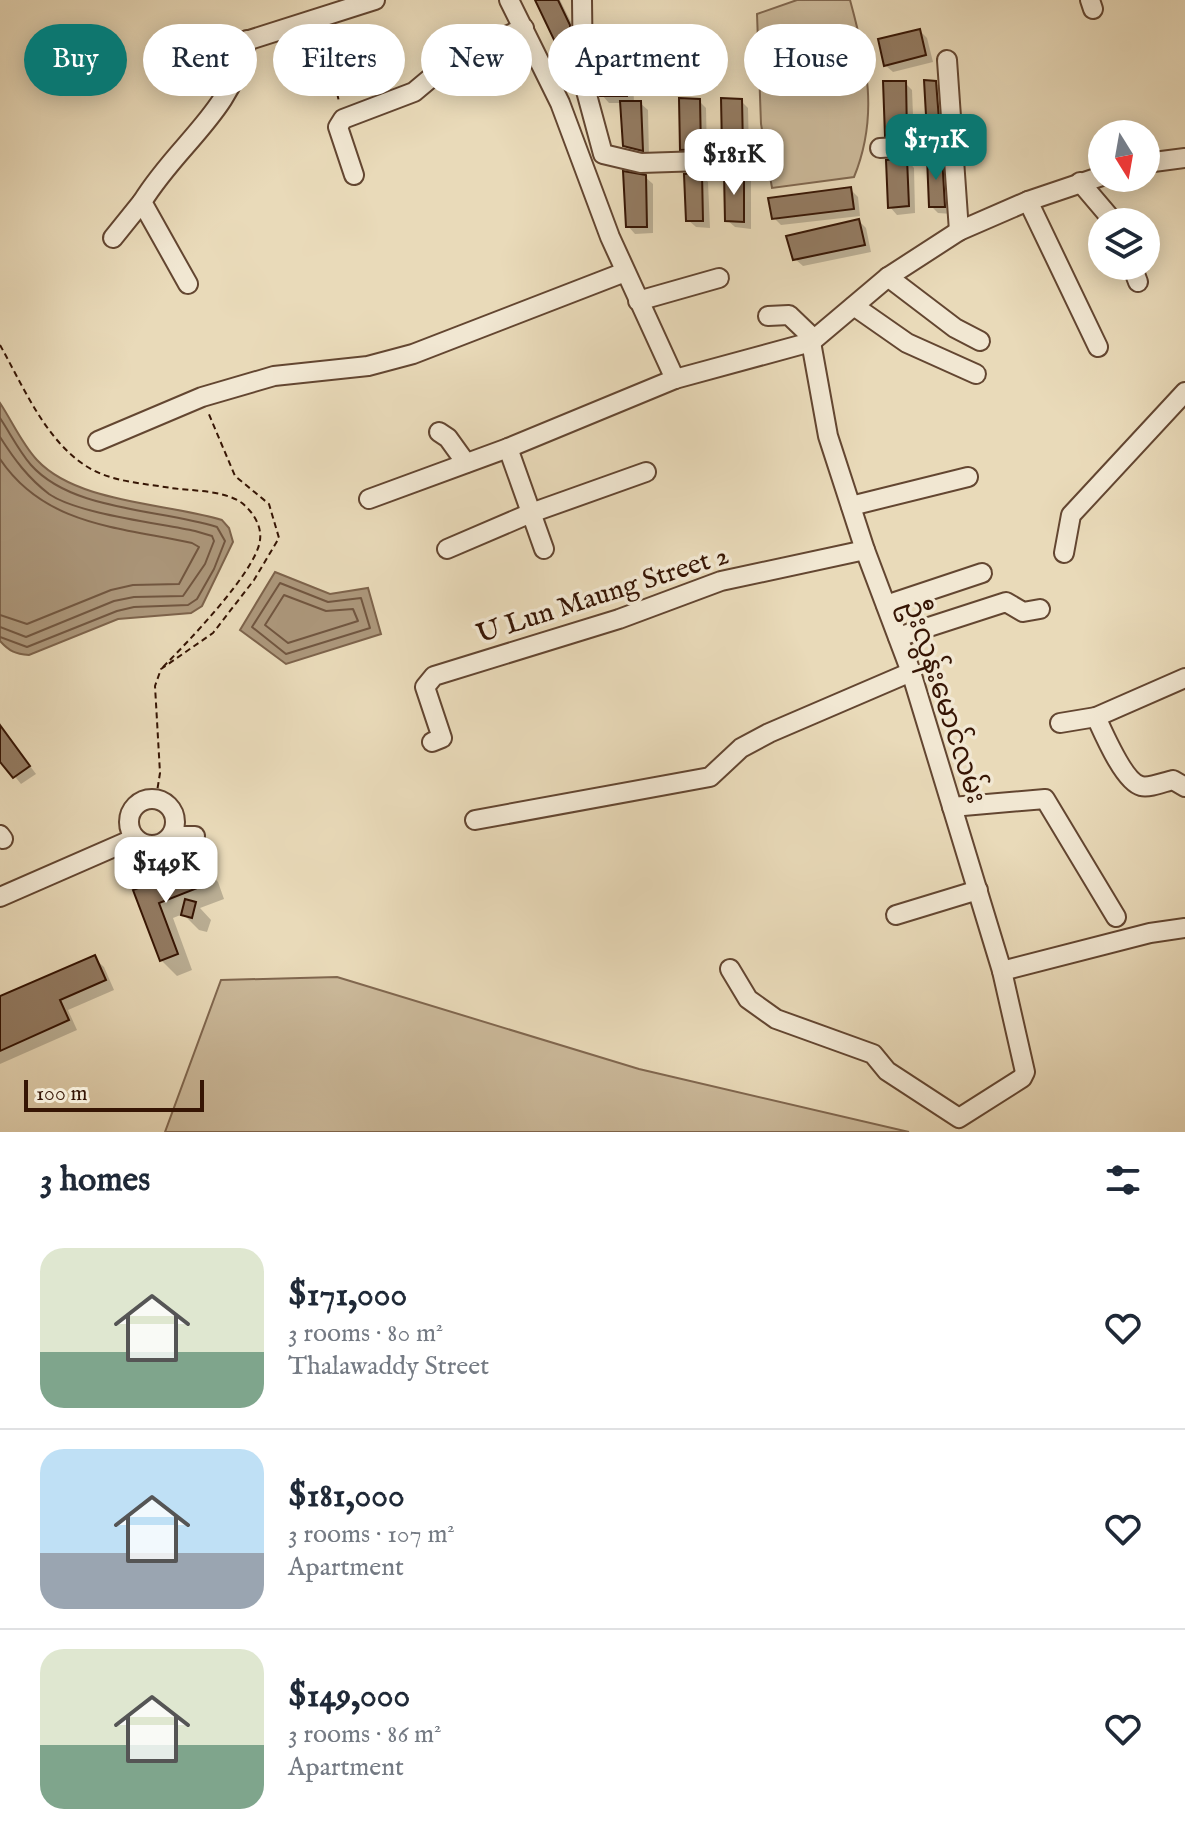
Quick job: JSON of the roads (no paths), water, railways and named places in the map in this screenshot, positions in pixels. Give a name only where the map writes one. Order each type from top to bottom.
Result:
[{"type":"street","points":[[257,37],[375,0]]},
{"type":"street","points":[[509,0],[522,24]]},
{"type":"street","points":[[582,0],[583,80],[603,154],[641,163],[764,159]]},
{"type":"street","points":[[532,45],[560,103],[625,272],[675,379]]},
{"type":"street","points":[[947,60],[950,144],[959,231]]},
{"type":"street","points":[[354,175],[338,127],[343,119],[414,92],[421,86]]},
{"type":"street","points":[[113,238],[228,96]]},
{"type":"street","points":[[880,148],[950,144]]},
{"type":"street","points":[[1160,161],[1185,158]]},
{"type":"street","points":[[369,499],[508,448],[675,379],[812,341],[888,277],[959,231],[1028,201],[1088,180]]},
{"type":"street","points":[[1080,182],[1102,208]]},
{"type":"street","points":[[1028,201],[1098,347]]},
{"type":"street","points":[[142,202],[188,284]]},
{"type":"street","points":[[98,441],[202,397],[274,376],[368,366],[413,354],[625,272]]},
{"type":"street","points":[[888,277],[955,328],[980,341]]},
{"type":"street","points":[[638,301],[719,278]]},
{"type":"street","points":[[854,306],[907,343],[976,374]]},
{"type":"street","points":[[768,316],[789,315],[812,341]]},
{"type":"street","name":"ဦးလွန်းမောင်လမ်း","points":[[730,969],[748,999],[776,1019],[873,1054],[887,1071],[959,1118],[1022,1078],[1025,1057],[978,890],[911,672],[865,550],[828,436],[812,341]]},
{"type":"street","points":[[1064,553],[1071,515],[1185,392]]},
{"type":"street","points":[[439,432],[448,438],[466,463]]},
{"type":"street","points":[[508,448],[544,549]]},
{"type":"street","points":[[447,549],[531,513],[646,472]]},
{"type":"street","points":[[851,506],[968,477]]},
{"type":"street","name":"U Lun Maung Street 2","points":[[432,742],[442,738],[425,687],[434,676],[619,619],[721,581],[865,550]]},
{"type":"street","points":[[886,605],[982,573]]},
{"type":"street","points":[[898,637],[1006,602],[1023,612],[1040,609]]},
{"type":"street","points":[[475,820],[710,777],[741,748],[769,733],[911,672]]},
{"type":"street","points":[[1060,723],[1096,717],[1185,678]]},
{"type":"street","points":[[1096,717],[1115,757],[1135,783],[1143,787],[1173,780],[1185,787]]},
{"type":"street","points":[[173,836],[173,811],[156,798],[142,800],[132,811],[129,825],[135,838],[147,845],[161,844],[173,836],[195,836]]},
{"type":"street","points":[[952,807],[1045,799],[1116,917]]},
{"type":"street","points":[[0,897],[135,838]]},
{"type":"street","points":[[896,915],[978,890]]},
{"type":"street","points":[[1002,971],[1150,933],[1185,928]]},
{"type":"water","points":[[0,403],[32,454],[54,474],[98,493],[222,520],[229,528],[233,542],[202,606],[191,613],[118,619],[29,655],[13,651],[0,641]]},
{"type":"water","points":[[275,572],[330,594],[368,588],[381,634],[286,664],[240,630]]}]
